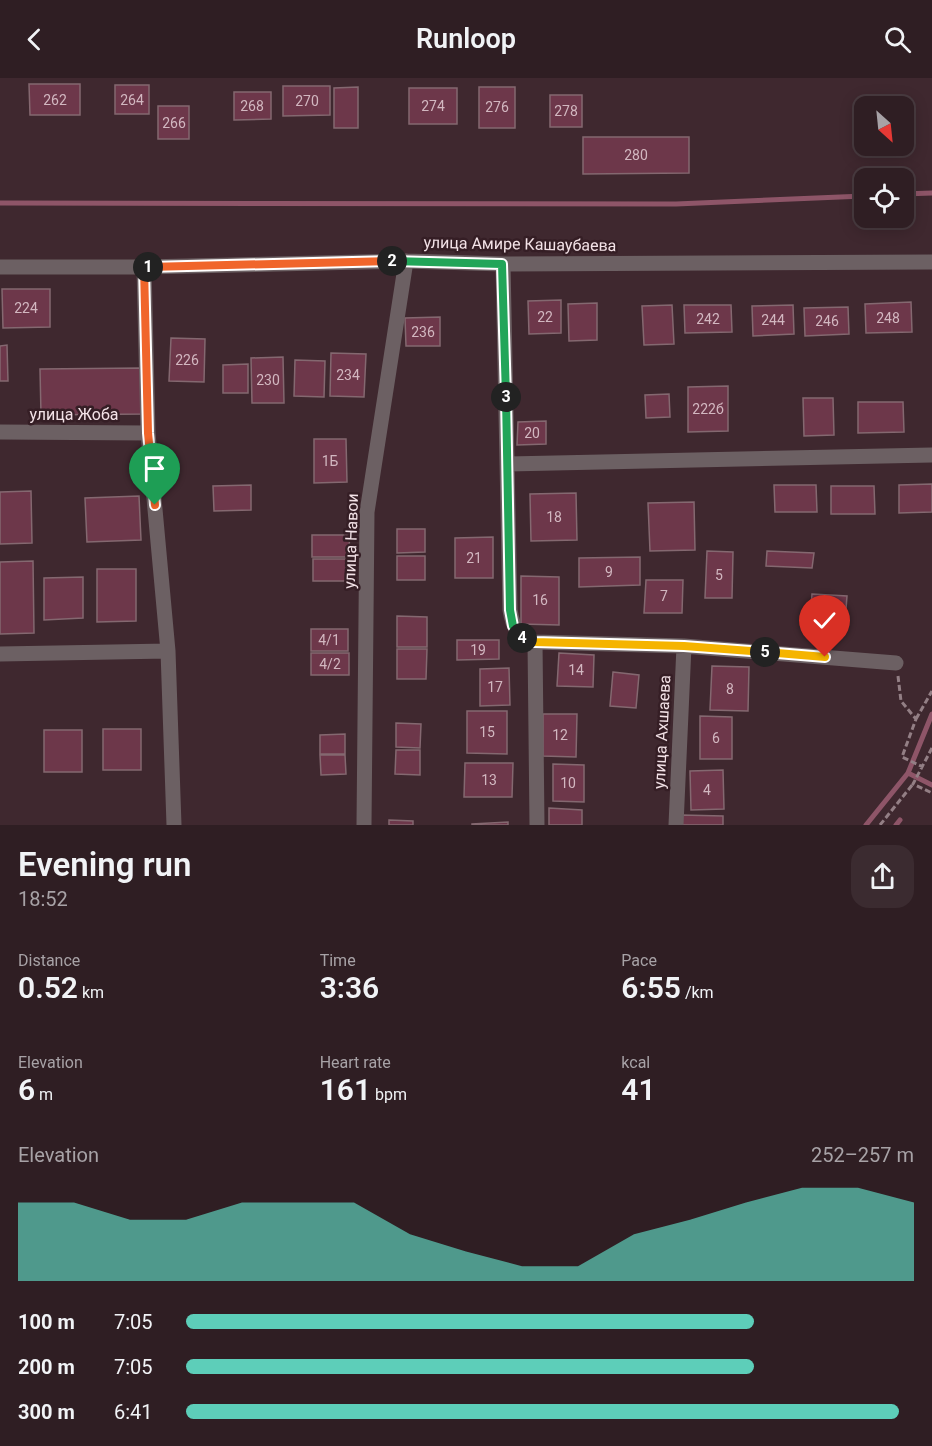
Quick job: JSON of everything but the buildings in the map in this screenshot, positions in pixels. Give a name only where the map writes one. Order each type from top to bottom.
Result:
[{"type":"street","name":"улица Амире Кашаубаева","points":[[0,267],[144,267],[406,261],[502,264],[932,262]]},
{"type":"street","name":"улица Навои","points":[[364,825],[367,512],[406,261]]},
{"type":"street","points":[[502,264],[510,610],[513,626],[522,638],[534,642],[684,646],[896,663]]},
{"type":"street","points":[[144,267],[148,433],[168,651],[174,825]]},
{"type":"street","name":"улица Жоба","points":[[0,432],[148,433]]},
{"type":"street","points":[[507,464],[932,455]]},
{"type":"street","points":[[534,642],[537,825]]},
{"type":"street","name":"улица Ахшаева","points":[[676,825],[684,646]]},
{"type":"street","points":[[0,654],[168,651]]},
{"type":"path","points":[[896,663],[901,701],[916,719]]},
{"type":"path","points":[[923,767],[902,757],[916,719],[932,691]]},
{"type":"path","points":[[880,825],[913,784],[932,748]]},
{"type":"path","points":[[913,784],[932,793]]},
{"type":"waterway","points":[[914,194],[932,193]]},
{"type":"waterway","points":[[0,203],[676,204],[854,196]]},
{"type":"waterway","points":[[866,825],[908,773],[932,714]]},
{"type":"waterway","points":[[908,773],[932,785]]},
{"type":"waterway","points":[[896,825],[900,820]]},
{"type":"route","points":[[155,505],[148,433],[144,267],[406,261],[502,264],[510,610],[513,626],[522,638],[534,642],[684,646],[825,657]]}]
